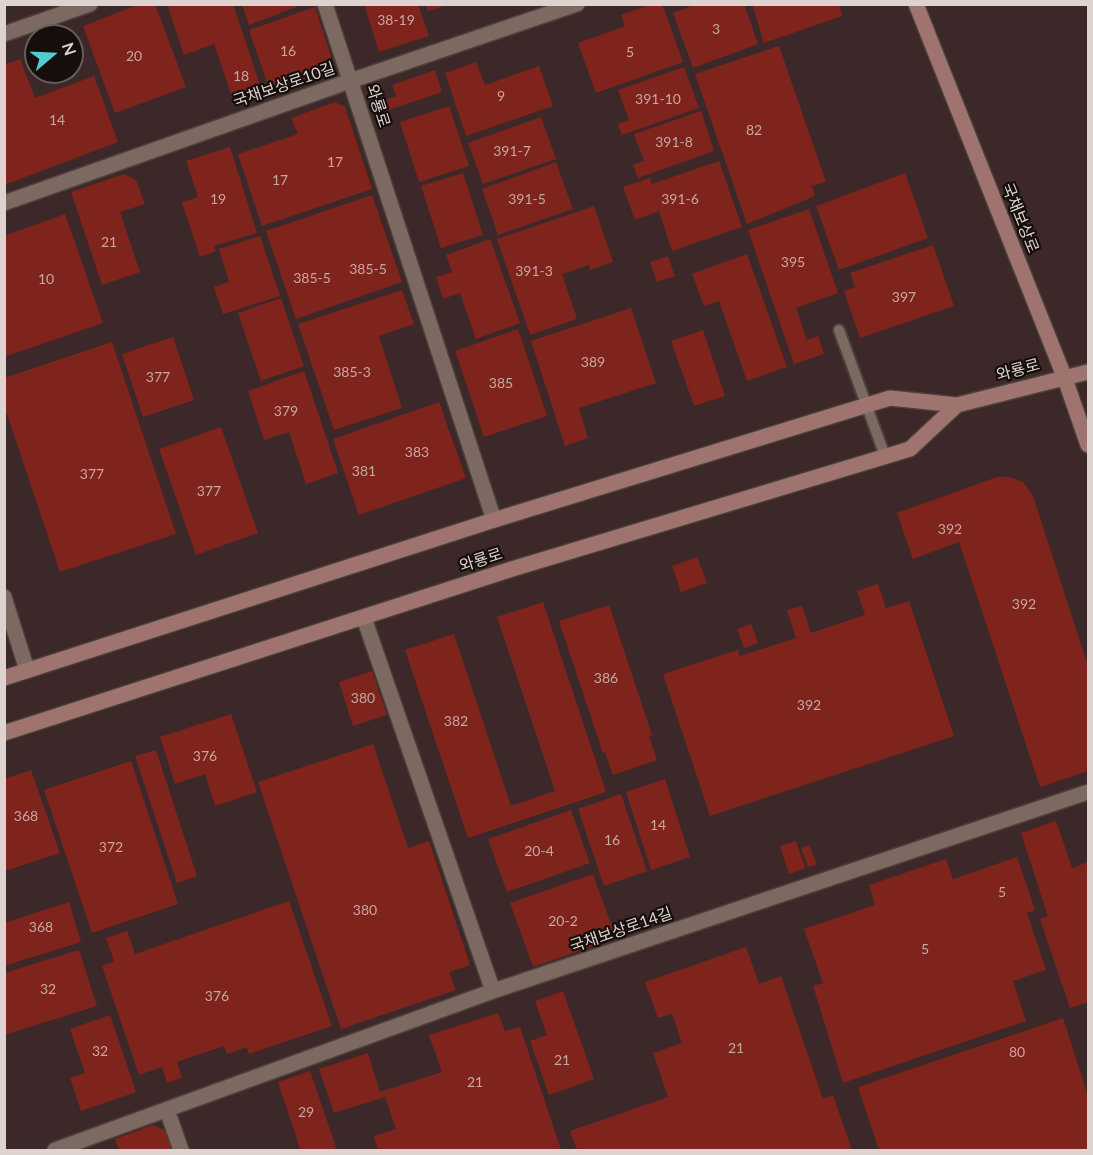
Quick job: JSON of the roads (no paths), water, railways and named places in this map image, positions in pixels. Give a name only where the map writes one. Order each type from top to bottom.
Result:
[{"type":"main road","name":"국채보상로","points":[[916,4],[1064,376],[1089,445]]},
{"type":"main road","name":"와룡로","points":[[4,678],[494,520],[890,398],[957,405],[1064,376],[1089,372]]},
{"type":"main road","name":"와룡로","points":[[4,733],[364,618],[512,568],[910,449],[957,405]]},
{"type":"street","points":[[4,34],[90,4]]},
{"type":"street","points":[[325,4],[350,81]]},
{"type":"street","name":"국채보상로10길","points":[[4,203],[577,4]]},
{"type":"street","name":"와룡로","points":[[350,81],[494,520]]},
{"type":"street","points":[[4,597],[27,670]]},
{"type":"street","points":[[364,618],[494,991]]},
{"type":"street","name":"국채보상로14길","points":[[55,1150],[494,991],[1089,792]]},
{"type":"street","points":[[167,1110],[181,1150]]},
{"type":"lane","points":[[838,330],[885,456]]}]
